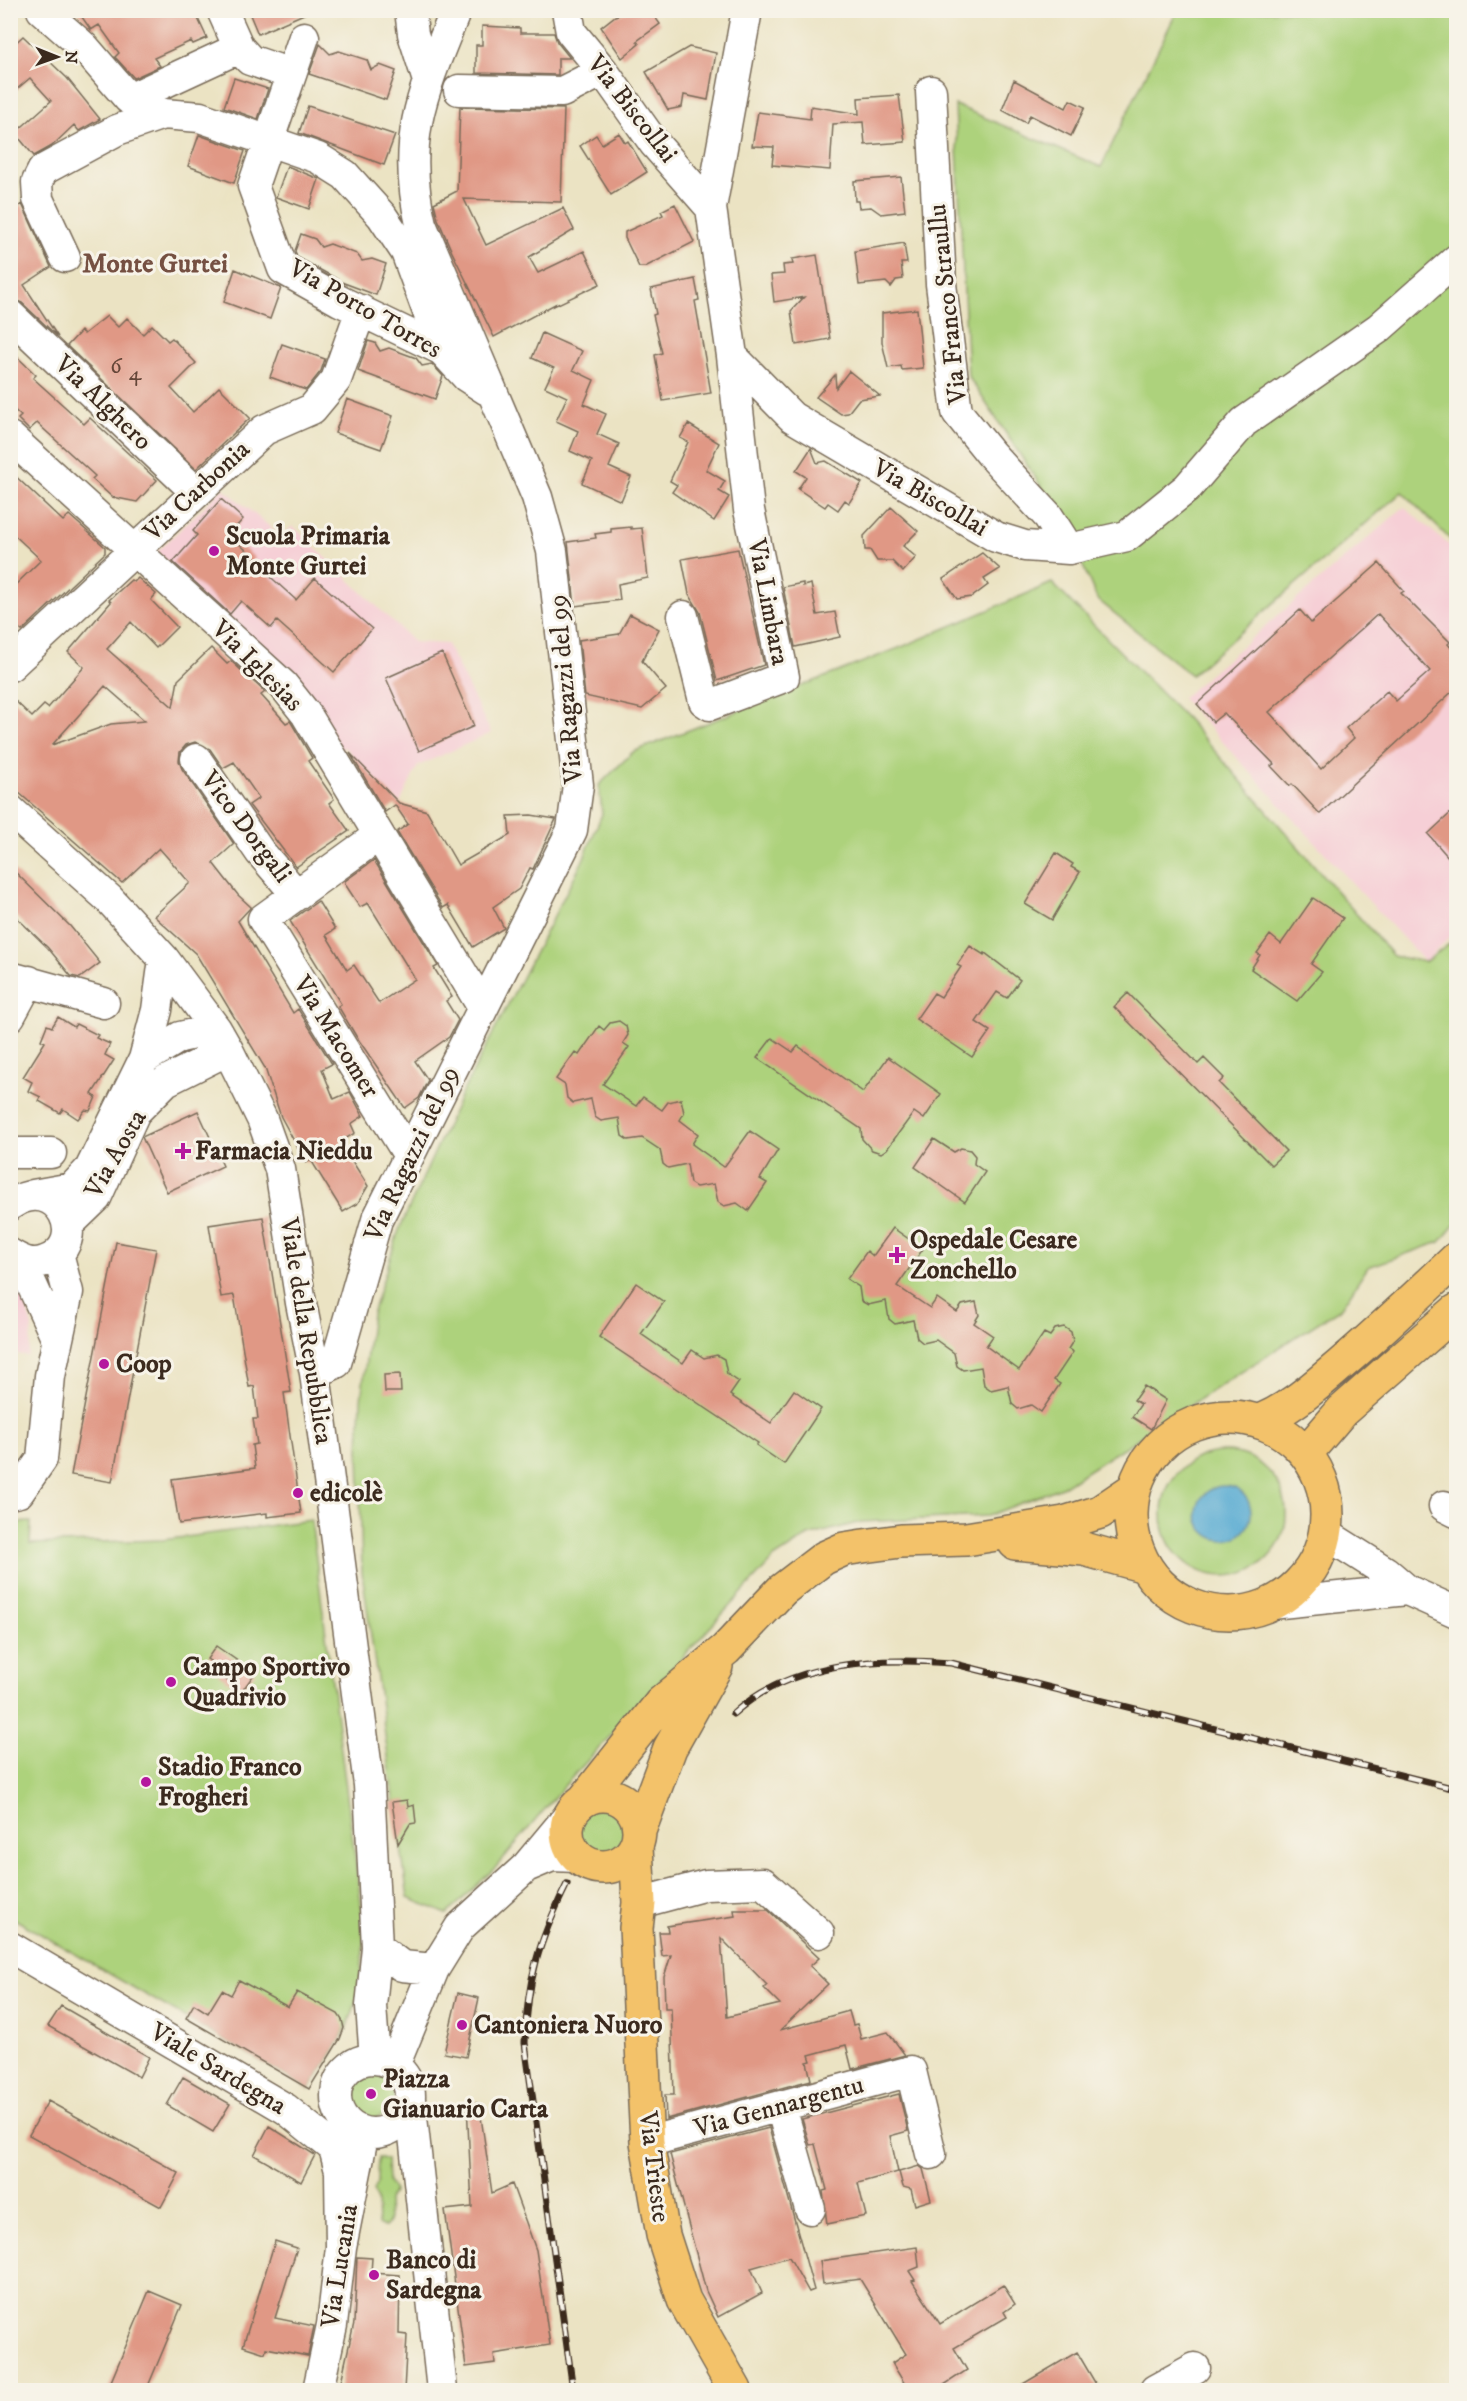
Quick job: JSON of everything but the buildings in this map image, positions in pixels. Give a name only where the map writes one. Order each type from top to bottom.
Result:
[{"type":"main road","points":[[1260,1421],[1283,1411],[1303,1396],[1387,1325],[1456,1259]]},
{"type":"main road","points":[[1306,1452],[1342,1411],[1456,1311]]},
{"type":"main road","points":[[1238,1416],[1277,1428],[1306,1452],[1318,1471],[1325,1491],[1328,1512],[1326,1534],[1319,1556],[1307,1576],[1290,1592],[1271,1605],[1236,1612],[1201,1609],[1179,1599],[1160,1585],[1145,1566],[1134,1541],[1131,1515],[1134,1489],[1143,1467],[1156,1449],[1173,1434],[1193,1423],[1215,1417],[1238,1416]]},
{"type":"main road","points":[[726,1649],[670,1748],[638,1839],[629,1856],[610,1868],[582,1861],[566,1836],[578,1806],[661,1703],[726,1649],[782,1590],[824,1558],[844,1549],[863,1546],[966,1539],[1064,1523],[1100,1512],[1134,1489]]},
{"type":"main road","points":[[966,1539],[1084,1549],[1145,1566]]},
{"type":"main road","points":[[578,1806],[604,1795],[621,1800],[634,1813],[638,1839]]},
{"type":"main road","name":"Via Trieste","points":[[638,1839],[638,1916],[647,2142],[663,2235],[684,2300],[735,2391]]},
{"type":"main road","name":"Via Trieste","points":[[582,1861],[611,1883],[638,1916]]},
{"type":"street","points":[[42,10],[85,48],[129,99],[163,114],[200,117],[318,158],[345,175],[382,216],[406,252],[442,350]]},
{"type":"street","points":[[222,10],[239,48],[250,60],[291,75]]},
{"type":"street","points":[[410,10],[413,34],[428,81]]},
{"type":"street","name":"Via Ragazzi del 99","points":[[315,1373],[336,1363],[377,1220],[572,830],[578,785],[552,551],[537,496],[421,224],[412,190],[411,158],[415,125],[428,81],[456,10]]},
{"type":"street","name":"Via Biscollai","points":[[567,10],[571,32],[603,71],[654,143],[711,208]]},
{"type":"street","points":[[732,356],[711,208],[747,10]]},
{"type":"street","name":"Via Porto Torres","points":[[304,37],[253,186],[283,269],[340,301],[442,350],[467,377],[492,394]]},
{"type":"street","points":[[133,99],[239,48]]},
{"type":"street","points":[[459,90],[562,92],[603,71]]},
{"type":"street","name":"Via Franco Straullu","points":[[931,92],[941,284],[957,412],[1048,516],[1069,549]]},
{"type":"street","points":[[65,256],[38,199],[37,182],[43,170],[117,130],[163,114]]},
{"type":"street","name":"Via Biscollai","points":[[732,356],[792,417],[996,537],[1025,546],[1069,549],[1127,536],[1187,488],[1244,422],[1379,328],[1456,260]]},
{"type":"street","name":"Via Carbonia","points":[[13,660],[264,430],[312,409],[336,380],[362,310]]},
{"type":"street","name":"Via Alghero","points":[[10,315],[195,491]]},
{"type":"street","name":"Via Limbara","points":[[683,616],[704,701],[710,705],[784,677],[749,510],[732,356]]},
{"type":"street","name":"Via Iglesias","points":[[10,437],[283,685],[306,714],[482,1006]]},
{"type":"street","name":"Vico Dorgali","points":[[196,759],[260,852],[296,894]]},
{"type":"street","name":"Viale della Repubblica","points":[[10,810],[108,899],[164,959],[222,1039],[262,1119],[280,1169],[301,1303],[315,1373],[369,1785],[377,1947],[371,2006],[379,2060]]},
{"type":"street","points":[[296,894],[379,835]]},
{"type":"street","name":"Via Macomer","points":[[296,894],[263,919],[408,1154]]},
{"type":"street","name":"Via Aosta","points":[[18,1199],[72,1188],[90,1169],[144,1059],[158,1010],[164,959]]},
{"type":"street","points":[[10,1016],[15,972],[104,1003]]},
{"type":"street","points":[[144,1059],[180,1037],[222,1039]]},
{"type":"street","name":"Via Aosta","points":[[68,1225],[96,1198],[135,1112],[166,1081],[222,1039]]},
{"type":"street","points":[[10,1153],[51,1153]]},
{"type":"street","name":"Via Aosta","points":[[18,1199],[52,1200],[65,1215],[68,1235],[58,1253]]},
{"type":"street","points":[[10,1494],[19,1492],[42,1459],[47,1400],[68,1292],[58,1253],[41,1263],[16,1257]]},
{"type":"street","points":[[16,1257],[57,1340]]},
{"type":"street","points":[[1326,1534],[1386,1572],[1407,1590],[1456,1612]]},
{"type":"street","points":[[1271,1605],[1407,1590]]},
{"type":"street","points":[[286,2109],[356,2132],[373,2133],[390,2129],[404,2116],[422,2040],[443,1970],[460,1927],[490,1903],[526,1867],[578,1806]]},
{"type":"street","points":[[526,1867],[552,1856],[582,1861]]},
{"type":"street","points":[[638,1916],[705,1885],[763,1883],[819,1933]]},
{"type":"street","name":"Viale Sardegna","points":[[10,1947],[286,2109],[334,2148],[340,2171],[341,2247]]},
{"type":"street","points":[[377,1947],[402,1966],[443,1970]]},
{"type":"street","points":[[356,2132],[337,2107],[338,2084],[353,2066],[399,2054],[443,1970]]},
{"type":"street","points":[[379,2060],[402,2074],[409,2093],[441,2391]]},
{"type":"street","name":"Via Gennargentu","points":[[647,2142],[911,2071],[931,2154]]},
{"type":"street","points":[[781,2107],[810,2209]]},
{"type":"street","name":"Via Lucania","points":[[318,2391],[332,2325],[356,2132]]},
{"type":"street","points":[[1155,2391],[1195,2368]]},
{"type":"shaded area","points":[[223,488],[281,536],[293,526],[414,642],[447,644],[491,733],[418,766],[400,803],[344,747],[339,750],[157,552]]},
{"type":"shaded area","points":[[1404,507],[1456,551],[1456,931],[1425,962],[1182,698]]},
{"type":"shaded area","points":[[10,1271],[18,1278],[32,1327],[28,1356],[11,1353]]},
{"type":"green space","points":[[1177,11],[1456,11],[1456,545],[1402,492],[1191,675],[1097,599],[1064,521],[968,376],[955,105],[1101,167]]},
{"type":"green space","name":"Ospedale Cesare Zonchello","points":[[1052,583],[1186,718],[1393,956],[1425,962],[1456,939],[1456,1223],[1440,1242],[1368,1267],[1341,1308],[1064,1486],[988,1516],[861,1522],[808,1536],[774,1558],[566,1784],[497,1866],[447,1914],[408,1898],[362,1572],[359,1450],[361,1400],[372,1314],[399,1230],[460,1097],[583,860],[602,814],[599,785],[633,752],[904,646]]},
{"type":"green space","points":[[1224,1452],[1248,1457],[1259,1462],[1268,1470],[1276,1479],[1281,1490],[1286,1514],[1281,1538],[1276,1549],[1268,1558],[1259,1566],[1248,1571],[1224,1576],[1200,1571],[1189,1566],[1180,1558],[1172,1549],[1167,1538],[1162,1514],[1167,1490],[1172,1479],[1180,1470],[1189,1462],[1200,1457]]},
{"type":"green space","name":"Stadio Franco Frogheri","points":[[311,1520],[364,1926],[357,1999],[340,2039],[309,2089],[11,1917],[10,1537],[14,1523],[31,1522],[30,1544],[163,1540]]},
{"type":"green space","points":[[608,1806],[621,1813],[627,1821],[627,1841],[621,1849],[613,1855],[598,1856],[585,1849],[579,1841],[578,1826],[585,1813],[593,1807]]},
{"type":"green space","name":"Piazza Gianuario Carta","points":[[371,2072],[380,2073],[388,2078],[393,2086],[393,2104],[388,2112],[380,2117],[371,2118],[362,2117],[354,2112],[349,2104],[348,2095],[349,2086],[354,2078],[362,2073]]},
{"type":"green space","points":[[378,2157],[387,2160],[388,2181],[394,2191],[388,2200],[389,2222],[384,2227],[378,2224],[377,2199],[373,2191],[377,2183]]},
{"type":"water","points":[[1224,1486],[1234,1488],[1243,1494],[1249,1503],[1251,1513],[1249,1523],[1243,1532],[1234,1538],[1224,1540],[1214,1538],[1205,1532],[1199,1523],[1197,1513],[1199,1503],[1205,1494],[1214,1488]]},
{"type":"railway","points":[[733,1714],[756,1696],[781,1683],[836,1666],[894,1661],[951,1663],[1456,1789]]},
{"type":"railway","points":[[567,1884],[536,1961],[528,1999],[525,2043],[573,2390]]},
{"type":"place","name":"Scuola Primaria Monte Gurtei","points":[[214,551]]},
{"type":"place","name":"Farmacia Nieddu","points":[[183,1151]]},
{"type":"place","name":"Ospedale Cesare Zonchello","points":[[897,1255]]},
{"type":"place","name":"Coop","points":[[104,1364]]},
{"type":"place","name":"edicolè","points":[[298,1493]]},
{"type":"place","name":"Campo Sportivo Quadrivio","points":[[171,1682]]},
{"type":"place","name":"Stadio Franco Frogheri","points":[[146,1782]]},
{"type":"place","name":"Cantoniera Nuoro","points":[[462,2025]]},
{"type":"place","name":"Piazza Gianuario Carta","points":[[371,2094]]},
{"type":"place","name":"Banco di Sardegna","points":[[374,2275]]},
{"type":"district","name":"Monte Gurtei","points":[[155,264]]}]
